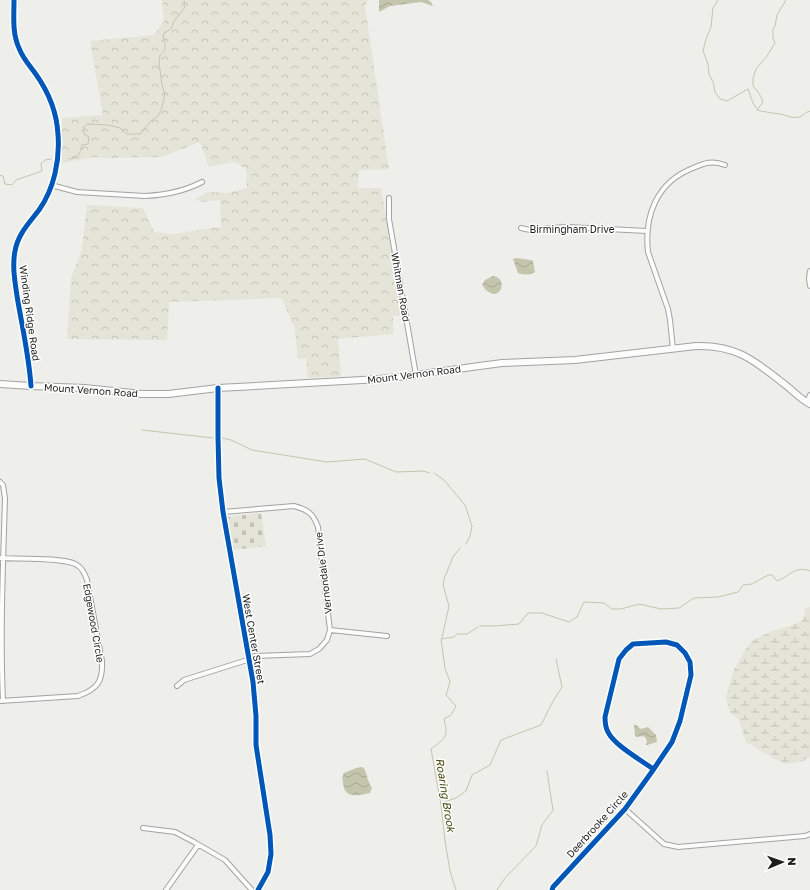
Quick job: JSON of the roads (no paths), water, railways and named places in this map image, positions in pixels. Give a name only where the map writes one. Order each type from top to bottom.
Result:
[{"type":"main road","name":"Mount Vernon Road","points":[[0,384],[85,388],[142,394],[168,394],[218,388],[362,380],[416,375],[502,363],[575,360],[707,346],[737,352],[752,359],[808,403]]},
{"type":"street","name":"Winding Ridge Road","points":[[14,0],[14,27],[18,48],[44,87],[51,103],[58,134],[56,169],[51,184],[40,208],[22,231],[13,260],[30,370],[31,386]]},
{"type":"street","points":[[673,349],[668,309],[648,252],[647,231],[650,218],[660,192],[679,174],[713,162],[725,165]]},
{"type":"street","points":[[51,184],[77,192],[153,196],[193,187],[202,182]]},
{"type":"street","name":"Whitman Road","points":[[389,198],[389,219],[416,375]]},
{"type":"street","name":"Birmingham Drive","points":[[521,228],[530,230],[568,227],[647,231]]},
{"type":"street","points":[[810,271],[810,286]]},
{"type":"street","name":"West Center Street","points":[[218,388],[219,478],[223,512],[253,682],[256,745],[272,854],[268,872],[258,890]]},
{"type":"street","points":[[808,403],[810,395]]},
{"type":"street","points":[[0,482],[5,498],[0,637],[1,701]]},
{"type":"street","name":"Vernondale Drive","points":[[223,512],[294,506],[304,509],[311,514],[318,527],[330,630]]},
{"type":"street","name":"Edgewood Circle","points":[[1,701],[78,696],[87,693],[95,687],[100,680],[102,671],[102,661],[87,580],[83,571],[76,564],[55,560],[2,558]]},
{"type":"street","points":[[177,686],[184,680],[244,661],[255,656],[310,654],[319,649],[327,640],[330,630],[387,636]]},
{"type":"street","name":"Deerbrooke Circle","points":[[552,890],[560,879],[625,809],[672,742],[680,721],[691,676],[690,662],[685,653],[677,646],[666,642],[633,644],[626,650],[619,659],[605,717],[605,725],[608,733],[618,744],[653,768]]},
{"type":"street","points":[[625,809],[664,844],[678,847],[805,836],[810,834]]},
{"type":"street","points":[[143,828],[175,832],[225,860],[252,890]]},
{"type":"street","points":[[166,890],[198,845]]},
{"type":"water","points":[[379,0],[428,0],[433,6],[421,2],[390,6],[379,12]]},
{"type":"water","points":[[516,258],[533,261],[535,272],[531,274],[518,273],[513,259]]},
{"type":"water","points":[[493,276],[498,278],[502,284],[497,294],[487,291],[482,285],[485,280]]},
{"type":"water","points":[[635,724],[641,729],[648,727],[656,735],[657,742],[646,745],[647,741],[645,737],[635,736]]},
{"type":"water","points":[[361,767],[364,768],[372,788],[370,793],[353,795],[346,792],[342,779],[344,773]]},
{"type":"waterway","points":[[69,159],[77,157],[82,145],[88,144],[89,137],[84,134],[84,127],[87,124],[108,125],[120,128],[127,134],[140,134],[151,121],[158,116],[161,111],[165,94],[162,85],[159,63],[160,55],[165,50],[165,42],[163,37],[164,33],[172,27],[174,21],[185,7],[184,0]]},
{"type":"waterway","name":"Roaring Brook","points":[[718,0],[713,8],[711,27],[703,51],[715,92],[720,99],[727,101],[748,89],[757,109]]},
{"type":"waterway","name":"Roaring Brook","points":[[786,0],[777,15],[773,29],[773,38],[775,43],[767,56],[756,69],[753,78],[753,86],[763,102],[757,110],[794,118],[810,111]]},
{"type":"waterway","points":[[0,175],[3,176],[5,184],[12,185],[16,180],[42,171],[41,164],[45,160],[51,159]]},
{"type":"waterway","points":[[142,430],[213,438]]},
{"type":"waterway","points":[[222,438],[231,440],[252,450],[327,462],[365,459],[396,472],[423,471],[430,473]]},
{"type":"waterway","points":[[434,473],[444,480],[465,505],[472,526],[470,536],[466,544]]},
{"type":"waterway","points":[[442,638],[449,606],[443,585],[444,579],[453,557],[460,548]]},
{"type":"waterway","name":"Roaring Brook","points":[[480,626],[519,624],[528,613],[542,613],[569,622],[577,617],[584,602],[604,603],[612,609],[621,609],[639,604],[661,609],[679,608],[694,598],[718,597],[738,592],[743,585],[752,584],[768,575],[772,575],[777,581],[797,570],[801,569],[810,571]]},
{"type":"waterway","name":"Roaring Brook","points":[[456,890],[450,871],[441,805],[431,749],[445,737],[446,730],[444,719],[451,715],[456,706],[446,695],[450,682],[445,668],[441,639],[454,637],[457,634],[467,634],[478,627]]},
{"type":"waterway","points":[[441,803],[456,798],[466,791],[472,775],[490,765],[501,740],[541,725],[562,687],[556,659]]},
{"type":"waterway","points":[[497,890],[505,878],[536,846],[542,825],[553,810],[547,771]]}]
